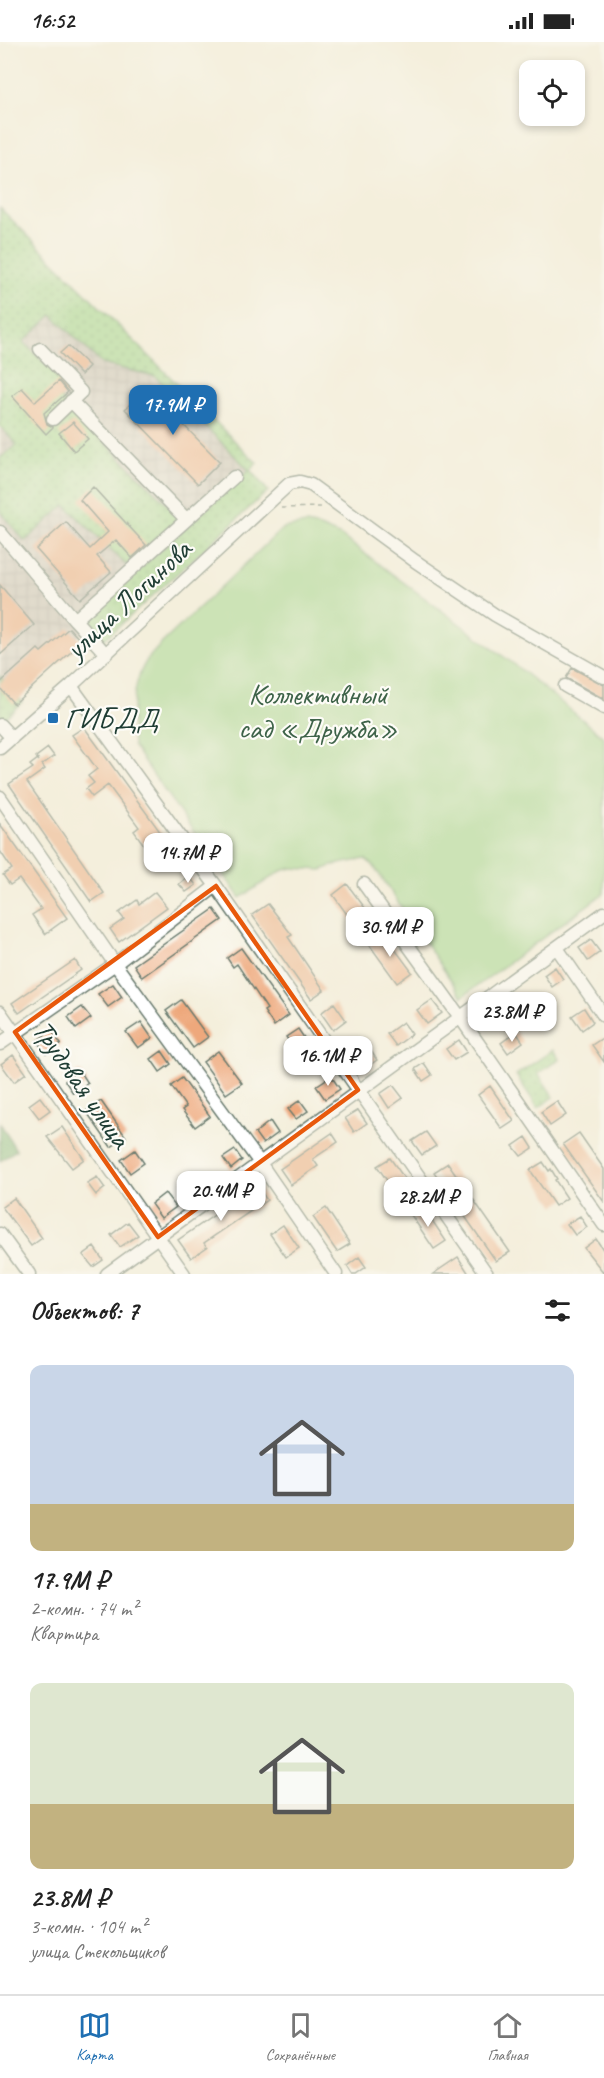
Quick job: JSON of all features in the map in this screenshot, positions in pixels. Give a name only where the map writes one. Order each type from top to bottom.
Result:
[{"type":"street","points":[[40,349],[81,392],[53,419]]},
{"type":"street","points":[[71,401],[186,519]]},
{"type":"street","points":[[75,620],[234,477]]},
{"type":"street","name":"улица Логинова","points":[[0,748],[71,686],[289,484],[300,482],[311,485],[415,561],[495,615],[604,677]]},
{"type":"street","points":[[0,532],[106,654]]},
{"type":"street","points":[[71,686],[216,886],[487,1274]]},
{"type":"street","points":[[565,686],[604,708]]},
{"type":"street","points":[[0,725],[12,738]]},
{"type":"street","points":[[0,796],[115,964],[260,1163],[336,1274]]},
{"type":"street","points":[[364,884],[460,1017],[604,1225]]},
{"type":"street","points":[[0,1044],[115,964],[216,886]]},
{"type":"street","points":[[107,1274],[604,913]]},
{"type":"street","points":[[557,948],[604,1016]]},
{"type":"street","name":"Трудовая улица","points":[[0,1012],[184,1274]]},
{"type":"street","points":[[0,1234],[29,1274]]},
{"type":"path","points":[[275,508],[314,506],[326,508]]},
{"type":"highlighted area","points":[[216,886],[358,1090],[158,1237],[15,1032]]},
{"type":"shaded area","points":[[79,286],[257,463],[250,470],[256,477],[10,699],[0,688],[0,354]]},
{"type":"green space","points":[[0,208],[257,463],[250,470],[268,491],[104,640],[85,619],[249,470],[155,376],[102,364],[52,315],[23,342],[62,381],[53,391],[180,517],[126,565],[65,505],[25,541],[0,512],[0,458],[17,445],[0,426]]},
{"type":"green space","name":"Коллективный сад «Дружба»","points":[[306,524],[341,536],[515,665],[604,737],[604,893],[462,997],[373,865],[365,859],[334,865],[322,870],[292,868],[281,871],[240,898],[133,746],[132,716],[135,693],[140,673],[148,659],[283,528]]},
{"type":"green space","points":[[0,676],[22,702],[3,720],[0,717]]},
{"type":"green space","points":[[553,1050],[559,1059],[538,1074],[554,1097],[538,1108],[516,1075]]},
{"type":"green space","points":[[0,1123],[16,1150],[0,1161]]},
{"type":"building","points":[[68,346],[89,366],[81,375],[60,353]]},
{"type":"building","points":[[59,381],[68,392],[44,413],[47,424],[53,427],[46,434],[12,396],[22,388],[35,402]]},
{"type":"building","points":[[147,388],[220,462],[198,484],[125,409]]},
{"type":"building","points":[[73,422],[88,439],[74,451],[59,433]]},
{"type":"building","points":[[93,487],[146,545],[132,558],[116,540],[97,556],[111,572],[80,599],[36,549],[66,522],[90,549],[108,532],[80,500]]},
{"type":"building","points":[[0,585],[34,625],[0,655]]},
{"type":"building","points":[[69,628],[82,642],[14,704],[0,688],[0,683],[38,649],[41,652]]},
{"type":"building","points":[[572,668],[604,685],[604,699],[566,678]]},
{"type":"building","points":[[84,727],[169,844],[157,852],[149,841],[144,845],[134,831],[139,827],[108,785],[92,797],[86,789],[94,783],[88,776],[97,769],[72,735]]},
{"type":"building","points":[[48,748],[54,756],[42,765],[45,769],[27,782],[104,893],[91,902],[9,784],[33,768],[30,765],[38,759],[36,757]]},
{"type":"building","points":[[0,824],[67,918],[45,934],[32,915],[41,909],[19,879],[10,885],[3,875],[12,869],[0,851]]},
{"type":"building","points":[[189,876],[196,885],[186,892],[179,884]]},
{"type":"building","points":[[347,884],[371,916],[356,927],[333,895]]},
{"type":"building","points":[[155,892],[167,907],[119,942],[110,929],[124,919],[119,913],[137,900],[139,904]]},
{"type":"building","points":[[268,904],[292,935],[288,937],[324,990],[311,999],[252,915]]},
{"type":"building","points":[[214,909],[222,920],[142,977],[134,965]]},
{"type":"building","points":[[383,933],[412,972],[397,983],[368,943]]},
{"type":"building","points":[[591,940],[600,952],[588,961],[579,948]]},
{"type":"building","points":[[241,948],[289,1015],[274,1026],[264,1011],[267,1009],[237,964],[233,967],[227,958]]},
{"type":"building","points":[[75,960],[81,970],[19,1013],[12,1003]]},
{"type":"building","points":[[555,967],[563,979],[552,987],[544,975]]},
{"type":"building","points":[[113,984],[122,997],[108,1007],[98,994]]},
{"type":"building","points":[[181,1000],[208,1037],[193,1048],[166,1011]]},
{"type":"building","points":[[432,1000],[442,1013],[427,1024],[417,1010]]},
{"type":"building","points":[[334,1003],[346,1020],[333,1030],[321,1013]]},
{"type":"building","points":[[82,1007],[91,1018],[76,1029],[68,1017]]},
{"type":"building","points":[[584,1008],[593,1022],[582,1030],[572,1016]]},
{"type":"building","points":[[141,1022],[152,1038],[138,1048],[126,1032]]},
{"type":"building","points":[[403,1022],[412,1034],[396,1046],[387,1034]]},
{"type":"building","points":[[298,1029],[311,1048],[300,1056],[286,1037]]},
{"type":"building","points":[[51,1030],[61,1044],[46,1054],[37,1041]]},
{"type":"building","points":[[516,1032],[523,1042],[508,1053],[501,1043]]},
{"type":"building","points":[[604,1037],[604,1062],[592,1045]]},
{"type":"building","points":[[459,1040],[467,1052],[454,1060],[446,1049]]},
{"type":"building","points":[[369,1048],[377,1060],[361,1071],[353,1059]]},
{"type":"building","points":[[162,1051],[171,1064],[160,1072],[151,1059]]},
{"type":"building","points":[[218,1051],[242,1083],[226,1094],[203,1062]]},
{"type":"building","points":[[13,1055],[26,1073],[14,1082],[1,1064]]},
{"type":"building","points":[[424,1063],[432,1075],[423,1081],[415,1069]]},
{"type":"building","points":[[80,1071],[88,1083],[73,1093],[65,1081]]},
{"type":"building","points":[[331,1076],[340,1089],[325,1099],[316,1086]]},
{"type":"building","points":[[182,1078],[210,1116],[195,1127],[182,1110],[186,1107],[171,1086]]},
{"type":"building","points":[[393,1085],[403,1098],[389,1108],[380,1094]]},
{"type":"building","points":[[490,1086],[514,1121],[502,1129],[478,1095]]},
{"type":"building","points":[[40,1097],[50,1110],[39,1118],[29,1105]]},
{"type":"building","points":[[300,1100],[308,1111],[296,1119],[288,1109]]},
{"type":"building","points":[[101,1101],[126,1137],[111,1147],[86,1111]]},
{"type":"building","points":[[557,1101],[566,1115],[550,1126],[541,1112]]},
{"type":"building","points":[[358,1110],[367,1123],[354,1132],[345,1118]]},
{"type":"building","points":[[270,1121],[278,1133],[263,1144],[255,1133]]},
{"type":"building","points":[[62,1127],[84,1159],[72,1168],[47,1137]]},
{"type":"building","points":[[426,1132],[436,1146],[422,1155],[412,1141]]},
{"type":"building","points":[[332,1133],[338,1142],[313,1159],[318,1166],[291,1185],[280,1169]]},
{"type":"building","points":[[579,1133],[604,1169],[604,1202],[563,1144]]},
{"type":"building","points":[[526,1137],[533,1148],[521,1156],[513,1146]]},
{"type":"building","points":[[135,1150],[144,1163],[130,1173],[121,1160]]},
{"type":"building","points":[[235,1150],[242,1160],[231,1169],[223,1158]]},
{"type":"building","points":[[390,1158],[412,1189],[399,1198],[377,1166]]},
{"type":"building","points":[[543,1162],[549,1171],[551,1169],[557,1179],[555,1180],[567,1198],[555,1206],[530,1170]]},
{"type":"building","points":[[448,1163],[510,1252],[496,1261],[434,1172]]},
{"type":"building","points":[[200,1173],[208,1184],[195,1194],[186,1183]]},
{"type":"building","points":[[97,1177],[105,1188],[96,1195],[87,1183]]},
{"type":"building","points":[[257,1186],[267,1200],[204,1243],[207,1247],[191,1258],[178,1240]]},
{"type":"building","points":[[165,1193],[176,1207],[161,1218],[151,1204]]},
{"type":"building","points":[[14,1198],[42,1238],[31,1246],[2,1207]]},
{"type":"building","points":[[423,1207],[446,1241],[434,1249],[411,1215]]},
{"type":"building","points":[[326,1208],[350,1244],[337,1252],[313,1217]]},
{"type":"building","points":[[580,1216],[587,1227],[575,1235],[567,1224]]},
{"type":"building","points":[[128,1222],[138,1235],[120,1247],[111,1235]]},
{"type":"building","points":[[283,1225],[299,1248],[286,1257],[270,1234]]},
{"type":"building","points":[[596,1239],[604,1251],[604,1273],[584,1248]]},
{"type":"building","points":[[94,1247],[103,1260],[93,1267],[83,1255]]},
{"type":"building","points":[[359,1257],[366,1267],[352,1274],[347,1266]]},
{"type":"building","points":[[458,1257],[469,1274],[433,1274]]},
{"type":"place","name":"ГИБДД","points":[[53,718]]}]
